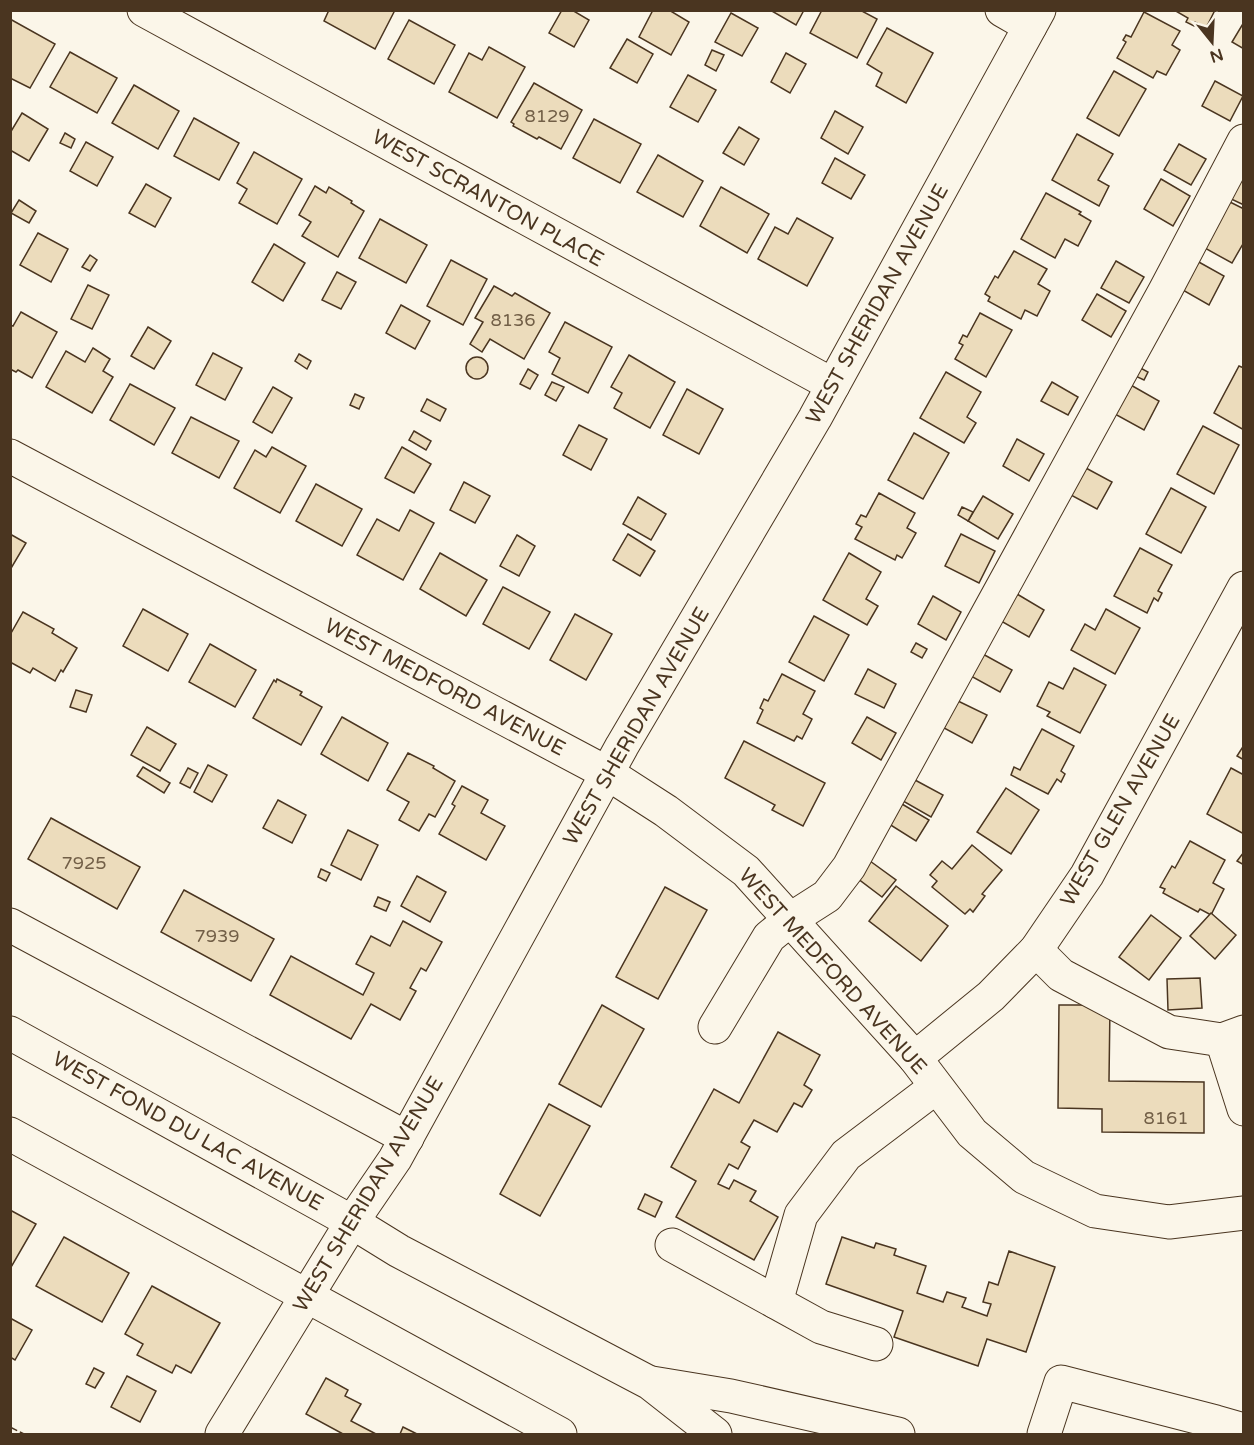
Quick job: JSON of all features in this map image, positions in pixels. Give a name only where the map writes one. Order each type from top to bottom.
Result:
[{"type":"street","name":"WEST SCRANTON PLACE","points":[[144,10],[833,385]]},
{"type":"street","points":[[1002,10],[1034,18]]},
{"type":"street","name":"WEST SHERIDAN AVENUE","points":[[222,1434],[352,1222],[395,1159],[608,773],[809,429],[1034,18]]},
{"type":"street","points":[[715,1027],[769,937],[791,919],[827,896],[849,867],[1165,291],[1244,141]]},
{"type":"street","name":"WEST MEDFORD AVENUE","points":[[10,456],[608,773],[666,811],[746,872],[915,1058],[972,1133],[1024,1177],[1095,1211],[1169,1222],[1244,1213]]},
{"type":"street","name":"WEST GLEN AVENUE","points":[[915,1058],[992,996],[1036,950],[1087,875],[1244,588]]},
{"type":"street","points":[[10,925],[407,1138]]},
{"type":"street","points":[[1036,950],[1061,975],[1169,1032],[1233,1036],[1244,1109]]},
{"type":"street","name":"WEST FOND DU LAC AVENUE","points":[[10,1034],[352,1222],[399,1251],[650,1383],[715,1434]]},
{"type":"street","points":[[776,1302],[801,1215],[846,1155],[936,1087]]},
{"type":"street","points":[[10,1134],[560,1434]]},
{"type":"street","points":[[672,1245],[821,1327],[876,1344]]},
{"type":"street","points":[[1044,1434],[1061,1382],[1224,1429]]},
{"type":"street","name":"WEST FOND DU LAC AVENUE","points":[[650,1383],[731,1396],[898,1434]]},
{"type":"building","points":[[329,10],[395,10],[375,49],[324,21]]},
{"type":"building","points":[[562,10],[572,10],[589,20],[574,47],[549,33]]},
{"type":"building","points":[[653,10],[669,10],[689,22],[671,55],[639,37]]},
{"type":"building","points":[[770,10],[804,10],[796,25]]},
{"type":"building","points":[[822,10],[860,10],[877,19],[857,58],[810,33]]},
{"type":"building","points":[[1174,10],[1215,10],[1206,28],[1195,22],[1194,26],[1186,22],[1188,18]]},
{"type":"building","points":[[1144,12],[1180,31],[1172,45],[1180,50],[1166,75],[1157,71],[1153,78],[1117,58],[1126,42],[1123,40],[1126,35],[1131,37]]},
{"type":"building","points":[[731,13],[758,28],[742,56],[715,42]]},
{"type":"building","points":[[10,19],[55,44],[30,88],[10,78]]},
{"type":"building","points":[[409,20],[455,45],[434,84],[388,59]]},
{"type":"building","points":[[1244,22],[1244,49],[1232,42]]},
{"type":"building","points":[[887,28],[933,53],[906,103],[876,86],[882,73],[867,64]]},
{"type":"building","points":[[627,39],[653,54],[637,83],[610,68]]},
{"type":"building","points":[[489,47],[525,67],[497,118],[449,92],[469,53],[482,60]]},
{"type":"building","points":[[712,50],[724,55],[716,71],[705,65]]},
{"type":"building","points":[[70,52],[117,78],[97,113],[50,87]]},
{"type":"building","points":[[786,53],[806,64],[790,93],[771,82]]},
{"type":"building","points":[[1114,71],[1146,89],[1119,136],[1087,118]]},
{"type":"building","points":[[688,75],[716,90],[698,122],[670,107]]},
{"type":"building","points":[[1215,81],[1243,96],[1230,121],[1202,106]]},
{"type":"building","points":[[534,83],[582,110],[561,149],[539,137],[537,139],[513,126],[511,122]]},
{"type":"building","points":[[134,85],[179,111],[158,149],[112,123]]},
{"type":"building","points":[[835,111],[863,127],[848,154],[821,138]]},
{"type":"building","points":[[22,113],[48,129],[29,161],[10,150],[10,133]]},
{"type":"building","points":[[194,118],[239,143],[219,180],[174,156]]},
{"type":"building","points":[[594,119],[641,144],[620,183],[573,158]]},
{"type":"building","points":[[739,127],[759,139],[744,165],[723,153]]},
{"type":"building","points":[[65,133],[75,139],[71,148],[60,143]]},
{"type":"building","points":[[1077,134],[1113,154],[1098,180],[1109,186],[1099,206],[1052,180]]},
{"type":"building","points":[[86,142],[113,157],[97,186],[70,171]]},
{"type":"building","points":[[1179,144],[1206,159],[1191,185],[1164,170]]},
{"type":"building","points":[[254,152],[302,179],[277,224],[239,203],[247,189],[237,183]]},
{"type":"building","points":[[658,155],[703,181],[683,217],[637,192]]},
{"type":"building","points":[[835,158],[865,175],[851,199],[822,183]]},
{"type":"building","points":[[1244,171],[1244,205],[1229,198]]},
{"type":"building","points":[[1161,179],[1190,196],[1173,226],[1144,209]]},
{"type":"building","points":[[146,184],[171,198],[155,227],[129,213]]},
{"type":"building","points":[[315,186],[326,193],[329,187],[364,211],[338,257],[302,236],[311,222],[299,215]]},
{"type":"building","points":[[721,187],[769,214],[747,253],[700,226]]},
{"type":"building","points":[[1046,193],[1081,212],[1079,214],[1091,221],[1078,246],[1065,239],[1055,258],[1021,239]]},
{"type":"building","points":[[19,200],[36,211],[29,223],[11,213]]},
{"type":"building","points":[[1228,201],[1244,209],[1244,242],[1232,263],[1203,247]]},
{"type":"building","points":[[797,218],[833,238],[807,286],[758,259],[775,227],[788,234]]},
{"type":"building","points":[[380,219],[427,245],[406,283],[359,258]]},
{"type":"building","points":[[38,233],[68,249],[51,282],[20,265]]},
{"type":"building","points":[[274,244],[305,263],[283,301],[252,282]]},
{"type":"building","points":[[1014,251],[1047,269],[1038,284],[1050,291],[1037,316],[1025,310],[1021,319],[988,301],[990,297],[985,294],[995,276],[998,278]]},
{"type":"building","points":[[90,255],[97,260],[90,271],[82,267]]},
{"type":"building","points":[[451,260],[487,279],[463,325],[427,306]]},
{"type":"building","points":[[1116,261],[1144,277],[1129,303],[1101,288]]},
{"type":"building","points":[[1197,261],[1224,276],[1209,305],[1181,289]]},
{"type":"building","points":[[337,272],[356,282],[341,309],[322,300]]},
{"type":"building","points":[[88,285],[109,295],[92,329],[71,319]]},
{"type":"building","points":[[494,286],[512,296],[515,293],[550,313],[524,359],[490,339],[482,352],[470,344],[483,322],[475,318]]},
{"type":"building","points":[[1097,294],[1126,311],[1111,337],[1082,320]]},
{"type":"building","points":[[401,305],[430,321],[415,349],[386,333]]},
{"type":"building","points":[[21,312],[57,332],[32,378],[18,370],[16,372],[10,369],[10,325],[13,326]]},
{"type":"building","points":[[980,313],[1012,330],[986,377],[955,359],[963,345],[959,343],[963,335],[967,337]]},
{"type":"building","points":[[565,322],[612,347],[588,393],[552,374],[560,358],[549,352]]},
{"type":"building","points":[[148,327],[171,341],[154,369],[131,356]]},
{"type":"building","points":[[93,348],[110,359],[103,371],[113,377],[92,413],[46,387],[66,351],[85,362]]},
{"type":"building","points":[[213,353],[242,368],[225,400],[196,385]]},
{"type":"building","points":[[299,354],[311,361],[307,369],[295,361]]},
{"type":"building","points":[[629,355],[675,382],[650,428],[614,408],[622,393],[611,387]]},
{"type":"building","points":[[477,357],[485,360],[488,368],[485,376],[477,379],[469,376],[466,368],[469,360]]},
{"type":"building","points":[[1135,365],[1148,372],[1144,380],[1131,374]]},
{"type":"building","points":[[1239,366],[1244,368],[1244,430],[1214,413]]},
{"type":"building","points":[[528,369],[538,375],[530,389],[520,384]]},
{"type":"building","points":[[946,372],[981,392],[967,417],[976,423],[964,443],[920,418]]},
{"type":"building","points":[[552,382],[564,387],[556,401],[545,395]]},
{"type":"building","points":[[1052,382],[1078,397],[1068,415],[1041,401]]},
{"type":"building","points":[[130,384],[175,408],[154,445],[110,420]]},
{"type":"building","points":[[1129,384],[1159,401],[1144,430],[1113,413]]},
{"type":"building","points":[[273,387],[292,398],[272,433],[253,422]]},
{"type":"building","points":[[687,389],[723,409],[699,454],[663,435]]},
{"type":"building","points":[[355,394],[364,398],[359,409],[350,405]]},
{"type":"building","points":[[427,399],[446,409],[440,421],[421,411]]},
{"type":"building","points":[[191,417],[239,441],[219,478],[172,453]]},
{"type":"building","points":[[579,425],[607,439],[591,470],[563,455]]},
{"type":"building","points":[[1203,426],[1239,445],[1214,494],[1177,474]]},
{"type":"building","points":[[414,431],[431,441],[426,450],[409,440]]},
{"type":"building","points":[[914,433],[949,453],[923,499],[888,480]]},
{"type":"building","points":[[1017,439],[1044,454],[1029,481],[1003,466]]},
{"type":"building","points":[[272,447],[306,466],[280,513],[234,488],[255,450],[266,457]]},
{"type":"building","points":[[402,447],[431,464],[414,493],[385,478]]},
{"type":"building","points":[[1084,467],[1112,482],[1097,509],[1069,494]]},
{"type":"building","points":[[464,482],[490,496],[475,523],[450,510]]},
{"type":"building","points":[[316,484],[362,509],[342,546],[296,521]]},
{"type":"building","points":[[1171,488],[1206,507],[1181,553],[1146,534]]},
{"type":"building","points":[[879,493],[915,513],[907,528],[916,533],[902,558],[897,555],[895,560],[855,539],[862,527],[856,524],[861,515],[866,517]]},
{"type":"building","points":[[983,496],[1013,514],[998,539],[968,521]]},
{"type":"building","points":[[638,497],[666,514],[651,540],[623,524]]},
{"type":"building","points":[[962,507],[973,512],[968,521],[958,515]]},
{"type":"building","points":[[410,510],[434,523],[403,580],[357,555],[377,519],[399,531]]},
{"type":"building","points":[[10,534],[26,543],[10,570]]},
{"type":"building","points":[[628,534],[655,551],[640,576],[613,560]]},
{"type":"building","points":[[961,534],[995,551],[979,583],[945,566]]},
{"type":"building","points":[[517,535],[535,546],[519,576],[500,566]]},
{"type":"building","points":[[1140,548],[1172,565],[1158,591],[1162,593],[1158,601],[1154,598],[1147,613],[1114,596]]},
{"type":"building","points":[[440,553],[487,580],[466,616],[420,589]]},
{"type":"building","points":[[849,553],[881,572],[866,599],[878,606],[867,625],[823,600]]},
{"type":"building","points":[[503,587],[550,612],[529,649],[483,624]]},
{"type":"building","points":[[1017,594],[1044,610],[1029,637],[1001,621]]},
{"type":"building","points":[[933,596],[961,612],[946,640],[918,624]]},
{"type":"building","points":[[143,609],[188,634],[168,671],[123,646]]},
{"type":"building","points":[[1106,609],[1140,628],[1115,674],[1071,650],[1085,624],[1095,630]]},
{"type":"building","points":[[23,612],[54,629],[52,633],[77,648],[55,681],[33,668],[30,673],[10,662],[10,635]]},
{"type":"building","points":[[575,614],[612,634],[586,680],[550,660]]},
{"type":"building","points":[[814,616],[849,635],[824,681],[789,662]]},
{"type":"building","points":[[916,643],[927,649],[922,658],[911,652]]},
{"type":"building","points":[[210,644],[256,670],[235,707],[189,682]]},
{"type":"building","points":[[981,653],[1012,670],[1000,692],[969,675]]},
{"type":"building","points":[[1074,668],[1106,685],[1080,733],[1047,716],[1050,712],[1037,706],[1049,682],[1063,689]]},
{"type":"building","points":[[868,669],[896,684],[884,708],[855,694]]},
{"type":"building","points":[[782,674],[815,691],[803,714],[812,719],[802,739],[797,736],[794,741],[757,723],[763,710],[760,708],[764,699],[768,701]]},
{"type":"building","points":[[277,679],[302,692],[300,695],[322,707],[301,745],[253,718],[274,680],[276,682]]},
{"type":"building","points":[[76,690],[92,695],[86,712],[70,707]]},
{"type":"building","points":[[958,701],[987,715],[972,743],[944,728]]},
{"type":"building","points":[[342,717],[388,743],[368,781],[321,754]]},
{"type":"building","points":[[867,717],[896,733],[881,760],[852,743]]},
{"type":"building","points":[[147,727],[176,744],[160,771],[131,755]]},
{"type":"building","points":[[1042,729],[1074,746],[1061,771],[1065,774],[1061,782],[1057,779],[1048,794],[1011,775],[1014,767],[1020,770]]},
{"type":"building","points":[[744,741],[825,783],[803,826],[772,810],[775,805],[725,778]]},
{"type":"building","points":[[1244,745],[1244,760],[1237,756]]},
{"type":"building","points":[[408,753],[434,766],[433,768],[455,781],[435,817],[429,814],[419,831],[399,820],[409,802],[387,790]]},
{"type":"building","points":[[208,765],[227,775],[212,802],[194,792]]},
{"type":"building","points":[[143,767],[170,783],[164,793],[137,776]]},
{"type":"building","points":[[188,768],[198,773],[190,788],[180,783]]},
{"type":"building","points":[[1231,768],[1244,775],[1244,834],[1207,814]]},
{"type":"building","points":[[915,780],[943,795],[931,817],[903,801]]},
{"type":"building","points":[[462,786],[488,800],[481,813],[505,826],[486,860],[439,834],[455,806],[452,804]]},
{"type":"building","points":[[1006,788],[1039,810],[1011,854],[977,832]]},
{"type":"building","points":[[278,800],[306,815],[292,843],[263,828]]},
{"type":"building","points":[[902,804],[929,820],[916,841],[889,824]]},
{"type":"building","points":[[51,818],[140,867],[117,909],[28,859]]},
{"type":"building","points":[[348,830],[378,845],[361,880],[331,865]]},
{"type":"building","points":[[1190,841],[1225,860],[1213,883],[1224,889],[1211,915],[1200,909],[1198,912],[1163,893],[1165,889],[1160,887],[1172,866],[1175,868]]},
{"type":"building","points":[[972,845],[1002,870],[982,894],[985,896],[973,912],[970,909],[965,914],[932,887],[937,881],[930,875],[942,861],[952,869]]},
{"type":"building","points":[[1244,852],[1244,865],[1237,861]]},
{"type":"building","points":[[870,861],[896,880],[882,897],[857,878]]},
{"type":"building","points":[[321,869],[330,873],[326,881],[318,877]]},
{"type":"building","points":[[417,876],[446,892],[430,922],[401,906]]},
{"type":"building","points":[[896,886],[948,926],[921,961],[869,921]]},
{"type":"building","points":[[665,887],[707,910],[658,999],[616,977]]},
{"type":"building","points":[[184,890],[274,939],[251,981],[161,932]]},
{"type":"building","points":[[378,897],[390,902],[386,911],[374,906]]},
{"type":"building","points":[[1211,913],[1236,935],[1215,959],[1190,936]]},
{"type":"building","points":[[1151,915],[1181,938],[1149,980],[1119,957]]},
{"type":"building","points":[[403,921],[442,942],[426,971],[421,968],[410,988],[416,991],[400,1020],[371,1004],[351,1039],[270,995],[291,956],[363,995],[374,973],[356,964],[371,936],[390,946]]},
{"type":"building","points":[[1200,978],[1202,1008],[1168,1010],[1167,979]]},
{"type":"building","points":[[602,1005],[644,1029],[601,1107],[559,1084]]},
{"type":"building","points":[[1059,1005],[1110,1005],[1109,1081],[1204,1082],[1204,1133],[1102,1132],[1102,1109],[1058,1108]]},
{"type":"building","points":[[778,1032],[820,1055],[804,1085],[812,1090],[802,1107],[794,1103],[777,1132],[754,1120],[741,1142],[750,1147],[738,1169],[729,1164],[718,1184],[729,1189],[734,1180],[756,1191],[750,1201],[778,1217],[754,1260],[676,1217],[696,1181],[671,1167],[714,1089],[739,1103]]},
{"type":"building","points":[[549,1104],[590,1126],[540,1216],[500,1194]]},
{"type":"building","points":[[645,1194],[662,1202],[655,1217],[638,1209]]},
{"type":"building","points":[[10,1210],[36,1224],[10,1269]]},
{"type":"building","points":[[64,1237],[129,1273],[102,1322],[36,1286]]},
{"type":"building","points":[[842,1237],[874,1248],[876,1243],[896,1249],[894,1255],[926,1266],[917,1293],[943,1302],[947,1292],[966,1298],[962,1307],[987,1316],[991,1304],[983,1302],[989,1282],[998,1285],[1009,1251],[1055,1267],[1026,1352],[987,1339],[978,1366],[894,1337],[903,1311],[826,1284]]},
{"type":"building","points":[[152,1286],[220,1323],[191,1373],[176,1365],[172,1373],[137,1355],[143,1344],[125,1334]]},
{"type":"building","points":[[10,1318],[32,1330],[15,1360],[10,1357]]},
{"type":"building","points":[[94,1368],[104,1373],[95,1388],[86,1384]]},
{"type":"building","points":[[127,1376],[156,1391],[140,1422],[111,1407]]},
{"type":"building","points":[[326,1378],[348,1390],[345,1396],[361,1404],[351,1421],[376,1434],[343,1434],[306,1414]]},
{"type":"building","points":[[403,1427],[417,1434],[400,1434]]},
{"type":"fence","points":[[10,1427],[24,1434]]}]
